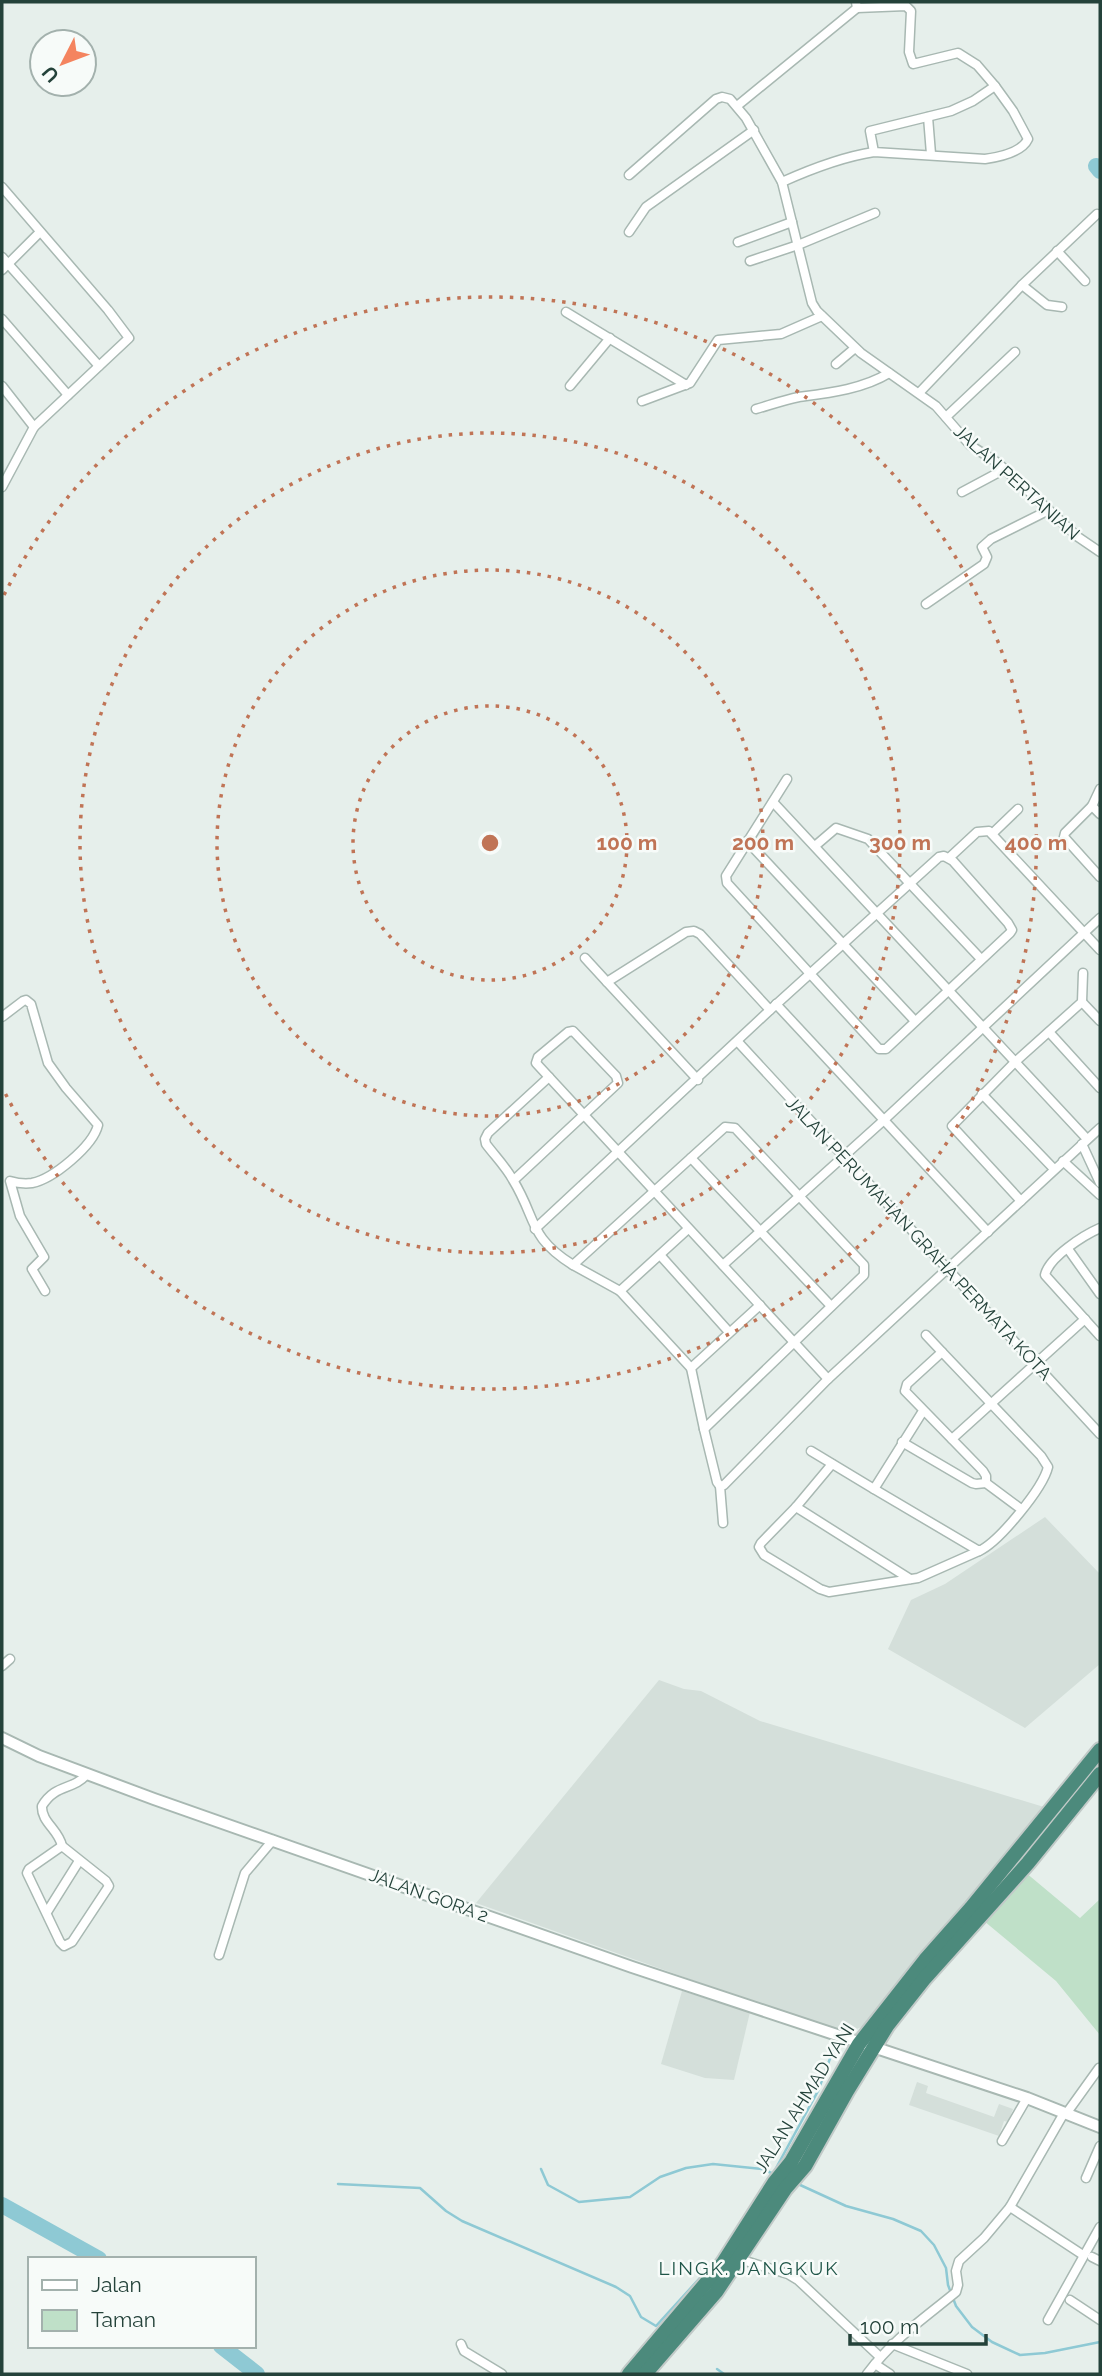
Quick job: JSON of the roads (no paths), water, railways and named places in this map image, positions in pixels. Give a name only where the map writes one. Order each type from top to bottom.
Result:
[{"type":"highway","name":"JALAN AHMAD YANI","points":[[766,2207],[802,2157],[859,2044],[925,1960],[1100,1750]]},
{"type":"highway","points":[[802,2157],[874,2048],[925,1978],[1028,1863],[1100,1774]]},
{"type":"highway","points":[[645,2374],[716,2292],[739,2259],[766,2207]]},
{"type":"highway","points":[[629,2374],[718,2261],[766,2207]]},
{"type":"street","points":[[629,175],[716,99],[727,97],[737,106],[857,5],[906,6],[911,11],[909,52],[913,64],[958,53],[977,65],[995,86],[1028,138],[1025,145],[985,159],[874,152],[842,159],[782,182]]},
{"type":"street","points":[[874,152],[870,131],[957,109],[995,86]]},
{"type":"street","name":"JALAN PERTANIAN","points":[[737,106],[754,130],[782,182],[812,303],[822,316],[855,348],[936,406],[970,445],[1005,469],[1078,537],[1100,552]]},
{"type":"street","points":[[929,117],[931,155]]},
{"type":"street","points":[[629,232],[646,207],[754,130]]},
{"type":"street","points":[[2,187],[129,338],[34,427],[5,472],[2,487]]},
{"type":"street","points":[[751,261],[875,213]]},
{"type":"street","points":[[919,393],[1022,285],[1097,214]]},
{"type":"street","points":[[738,242],[792,222]]},
{"type":"street","points":[[40,232],[4,263],[99,366]]},
{"type":"street","points":[[1057,251],[1085,281]]},
{"type":"street","points":[[1022,285],[1047,305],[1062,307]]},
{"type":"street","points":[[566,312],[686,385]]},
{"type":"street","points":[[642,401],[686,385],[697,375],[718,340],[781,334],[822,316]]},
{"type":"street","points":[[2,319],[68,395]]},
{"type":"street","points":[[570,386],[610,338]]},
{"type":"street","points":[[835,363],[855,348]]},
{"type":"street","points":[[946,417],[1015,352]]},
{"type":"street","points":[[756,409],[848,388],[889,373]]},
{"type":"street","points":[[2,386],[34,427]]},
{"type":"street","points":[[962,492],[1005,469]]},
{"type":"street","points":[[926,604],[985,563],[987,556],[982,547],[991,539],[1049,510]]},
{"type":"street","points":[[535,1229],[774,1007],[810,974],[877,914],[939,857],[949,858],[1012,930],[886,1049],[879,1049],[810,974],[727,883],[726,876],[787,779]]},
{"type":"street","points":[[1100,789],[1093,806],[1064,837],[1100,877]]},
{"type":"street","points":[[773,802],[982,1026],[1085,1142],[1100,1182]]},
{"type":"street","points":[[1093,806],[1100,814]]},
{"type":"street","points":[[992,834],[1018,809]]},
{"type":"street","points":[[815,846],[835,828],[864,836],[981,960]]},
{"type":"street","points":[[949,858],[981,830],[989,831],[1100,950]]},
{"type":"street","points":[[747,841],[915,1021]]},
{"type":"street","points":[[723,1265],[884,1120],[1100,918]]},
{"type":"street","points":[[607,982],[686,932],[694,931],[700,934],[884,1120],[988,1232]]},
{"type":"street","points":[[585,958],[698,1080]]},
{"type":"street","points":[[1083,972],[1082,1002],[1100,1021]]},
{"type":"street","points":[[2,1017],[23,1001],[31,1004],[48,1063],[98,1125],[96,1133],[55,1173],[31,1183],[6,1181],[20,1216],[44,1256],[32,1269],[46,1291]]},
{"type":"street","points":[[1021,1201],[952,1126],[1015,1062],[1082,1002]]},
{"type":"street","points":[[514,1180],[583,1114],[617,1085],[618,1080],[577,1033],[568,1032],[537,1057],[536,1063],[583,1114],[618,1153],[654,1191],[688,1229],[828,1379]]},
{"type":"street","points":[[1049,1032],[1100,1088]]},
{"type":"street","name":"JALAN PERUMAHAN GRAHA PERMATA KOTA","points":[[738,1042],[1100,1434]]},
{"type":"street","points":[[549,1077],[488,1133],[486,1144],[514,1180],[535,1229],[554,1253],[620,1291],[691,1368],[720,1486],[723,1523]]},
{"type":"street","points":[[982,1094],[1054,1169]]},
{"type":"street","points":[[573,1265],[725,1127],[732,1126],[864,1265],[864,1275],[704,1429]]},
{"type":"street","points":[[720,1486],[828,1379],[1100,1128]]},
{"type":"street","points":[[691,1158],[831,1306]]},
{"type":"street","points":[[1063,1161],[1100,1195]]},
{"type":"street","points":[[1100,1228],[1082,1237],[1047,1268],[1045,1275],[1100,1336]]},
{"type":"street","points":[[620,1291],[688,1229]]},
{"type":"street","points":[[1068,1249],[1100,1294]]},
{"type":"street","points":[[660,1255],[729,1332]]},
{"type":"street","points":[[691,1368],[760,1305]]},
{"type":"street","points":[[953,1439],[1085,1319]]},
{"type":"street","points":[[832,1464],[759,1547],[764,1555],[829,1592],[918,1578],[979,1551],[1000,1536],[1044,1478],[1048,1467],[1041,1456],[926,1335]]},
{"type":"street","points":[[942,1352],[905,1388],[907,1395],[983,1472],[986,1483]]},
{"type":"street","points":[[874,1489],[923,1411]]},
{"type":"street","points":[[902,1442],[976,1484],[986,1483],[1021,1509]]},
{"type":"street","points":[[811,1451],[979,1551]]},
{"type":"street","points":[[796,1507],[910,1578]]},
{"type":"street","points":[[2,1666],[10,1659]]},
{"type":"street","name":"JALAN GORA 2","points":[[2,1738],[87,1774],[273,1840],[859,2044],[1027,2098],[1100,2127]]},
{"type":"street","points":[[62,1846],[27,1872],[63,1945],[69,1944],[109,1885],[62,1846],[56,1831],[44,1818],[42,1806],[55,1790],[81,1780],[87,1774]]},
{"type":"street","points":[[219,1955],[245,1873],[273,1840]]},
{"type":"street","points":[[47,1912],[79,1861]]},
{"type":"street","points":[[867,2374],[892,2344],[952,2295],[958,2286],[956,2271],[960,2261],[1010,2207],[1065,2113],[1099,2068]]},
{"type":"street","points":[[1002,2141],[1027,2098]]},
{"type":"street","points":[[1086,2178],[1100,2146]]},
{"type":"street","points":[[1010,2207],[1083,2255]]},
{"type":"street","points":[[1048,2320],[1100,2227]]},
{"type":"street","points":[[739,2259],[788,2274],[798,2280],[890,2374]]},
{"type":"street","points":[[1070,2300],[1100,2320]]},
{"type":"street","points":[[461,2344],[464,2351],[502,2374]]},
{"type":"street","points":[[892,2344],[967,2374]]},
{"type":"waterway","points":[[1096,166],[1100,171]]},
{"type":"waterway","points":[[775,2170],[818,2091],[835,2045]]},
{"type":"waterway","points":[[541,2169],[548,2185],[579,2202],[630,2197],[660,2177],[686,2168],[713,2164],[762,2169],[776,2175]]},
{"type":"waterway","points":[[729,2241],[772,2173]]},
{"type":"waterway","points":[[338,2184],[420,2188],[462,2221],[616,2287],[630,2296],[641,2317],[656,2326],[720,2256]]},
{"type":"waterway","points":[[798,2184],[846,2206],[893,2219],[921,2231],[934,2245],[946,2268],[948,2285],[956,2306],[972,2327],[992,2342],[1020,2355],[1100,2342]]},
{"type":"waterway","points":[[2,2205],[95,2257]]},
{"type":"waterway","points":[[224,2348],[257,2374]]},
{"type":"waterway","points":[[717,2369],[724,2374]]},
{"type":"district","name":"LINGK. JANGKUK","points":[[749,2268]]}]
